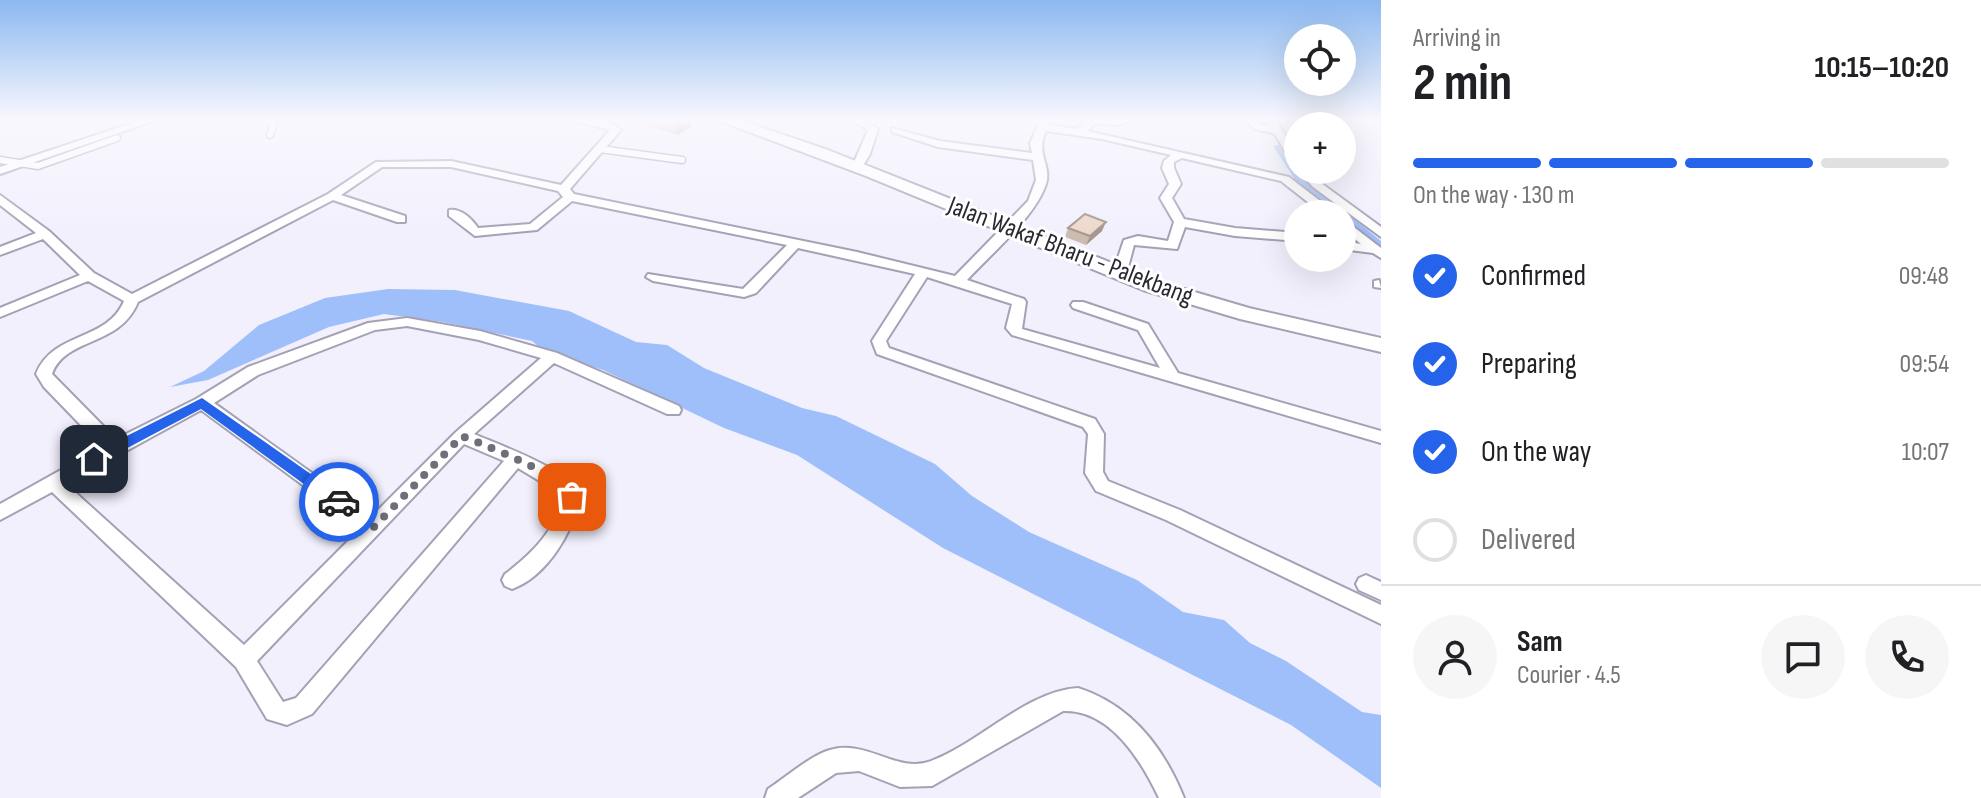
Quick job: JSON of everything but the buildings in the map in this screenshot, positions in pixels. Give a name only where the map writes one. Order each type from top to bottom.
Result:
[{"type":"main road","name":"Jalan Wakaf Bharu - Palekbang","points":[[827,156],[1119,275],[1199,301],[1381,345]]},
{"type":"street","points":[[0,171],[42,156]]},
{"type":"street","points":[[453,213],[468,222],[475,232],[528,229],[538,225],[595,156]]},
{"type":"street","points":[[857,167],[864,156]]},
{"type":"street","points":[[958,281],[1033,202],[1042,180],[1037,157],[1031,156]]},
{"type":"street","points":[[1119,275],[1128,243],[1138,240],[1173,246],[1180,222],[1166,198],[1175,184],[1168,168],[1169,161],[1177,156]]},
{"type":"street","points":[[1184,156],[1284,179]]},
{"type":"street","points":[[132,300],[332,196],[380,164],[451,164],[958,281],[1016,299],[1020,306],[1013,324],[1017,332],[1381,437]]},
{"type":"street","points":[[1292,184],[1313,200]]},
{"type":"street","points":[[1313,184],[1381,233]]},
{"type":"street","points":[[332,196],[401,219]]},
{"type":"street","points":[[0,199],[45,234],[89,276],[132,300]]},
{"type":"street","points":[[1180,222],[1235,232],[1284,236]]},
{"type":"street","points":[[1356,233],[1379,252]]},
{"type":"street","points":[[0,251],[45,234]]},
{"type":"street","points":[[653,277],[744,293],[751,290],[796,243]]},
{"type":"street","points":[[1356,248],[1379,252]]},
{"type":"street","points":[[922,274],[879,341],[882,351],[1089,423],[1096,434],[1094,473],[1102,486],[1192,523],[1381,615]]},
{"type":"street","points":[[0,313],[89,276]]},
{"type":"street","points":[[114,448],[50,383],[44,374],[44,367],[56,355],[122,321],[130,311],[132,300]]},
{"type":"street","points":[[1078,305],[1146,330],[1173,377]]},
{"type":"street","points":[[0,513],[269,363],[391,322],[407,322],[480,336],[552,356],[673,410]]},
{"type":"street","points":[[244,660],[462,436],[552,356]]},
{"type":"street","points":[[202,403],[374,527]]},
{"type":"street","points":[[462,436],[516,459],[567,487],[572,497],[559,530],[539,559],[512,580]]},
{"type":"street","points":[[54,483],[244,660],[275,711],[283,715],[294,713],[304,706],[516,459]]},
{"type":"street","points":[[777,798],[832,761],[859,759],[900,775],[932,774],[1060,700],[1076,696],[1094,701],[1146,752],[1172,798]]},
{"type":"lane","points":[[0,160],[38,166],[66,156]]},
{"type":"lane","points":[[654,156],[682,160]]},
{"type":"water","points":[[388,289],[455,290],[569,311],[636,342],[667,345],[704,368],[802,408],[836,416],[935,464],[972,496],[1029,532],[1137,580],[1183,612],[1224,620],[1250,643],[1286,661],[1362,712],[1381,715],[1381,788],[1291,725],[943,548],[797,455],[724,428],[603,370],[545,352],[532,341],[443,322],[384,314],[329,327],[208,380],[170,387],[204,371],[259,325],[325,298]]},
{"type":"waterway","points":[[1285,156],[1301,181],[1323,200]]},
{"type":"waterway","points":[[1356,227],[1381,247]]},
{"type":"way so far","points":[[339,502],[374,527],[462,436],[516,459],[567,487],[572,497]]},
{"type":"route","points":[[94,459],[202,403],[339,502]]}]
